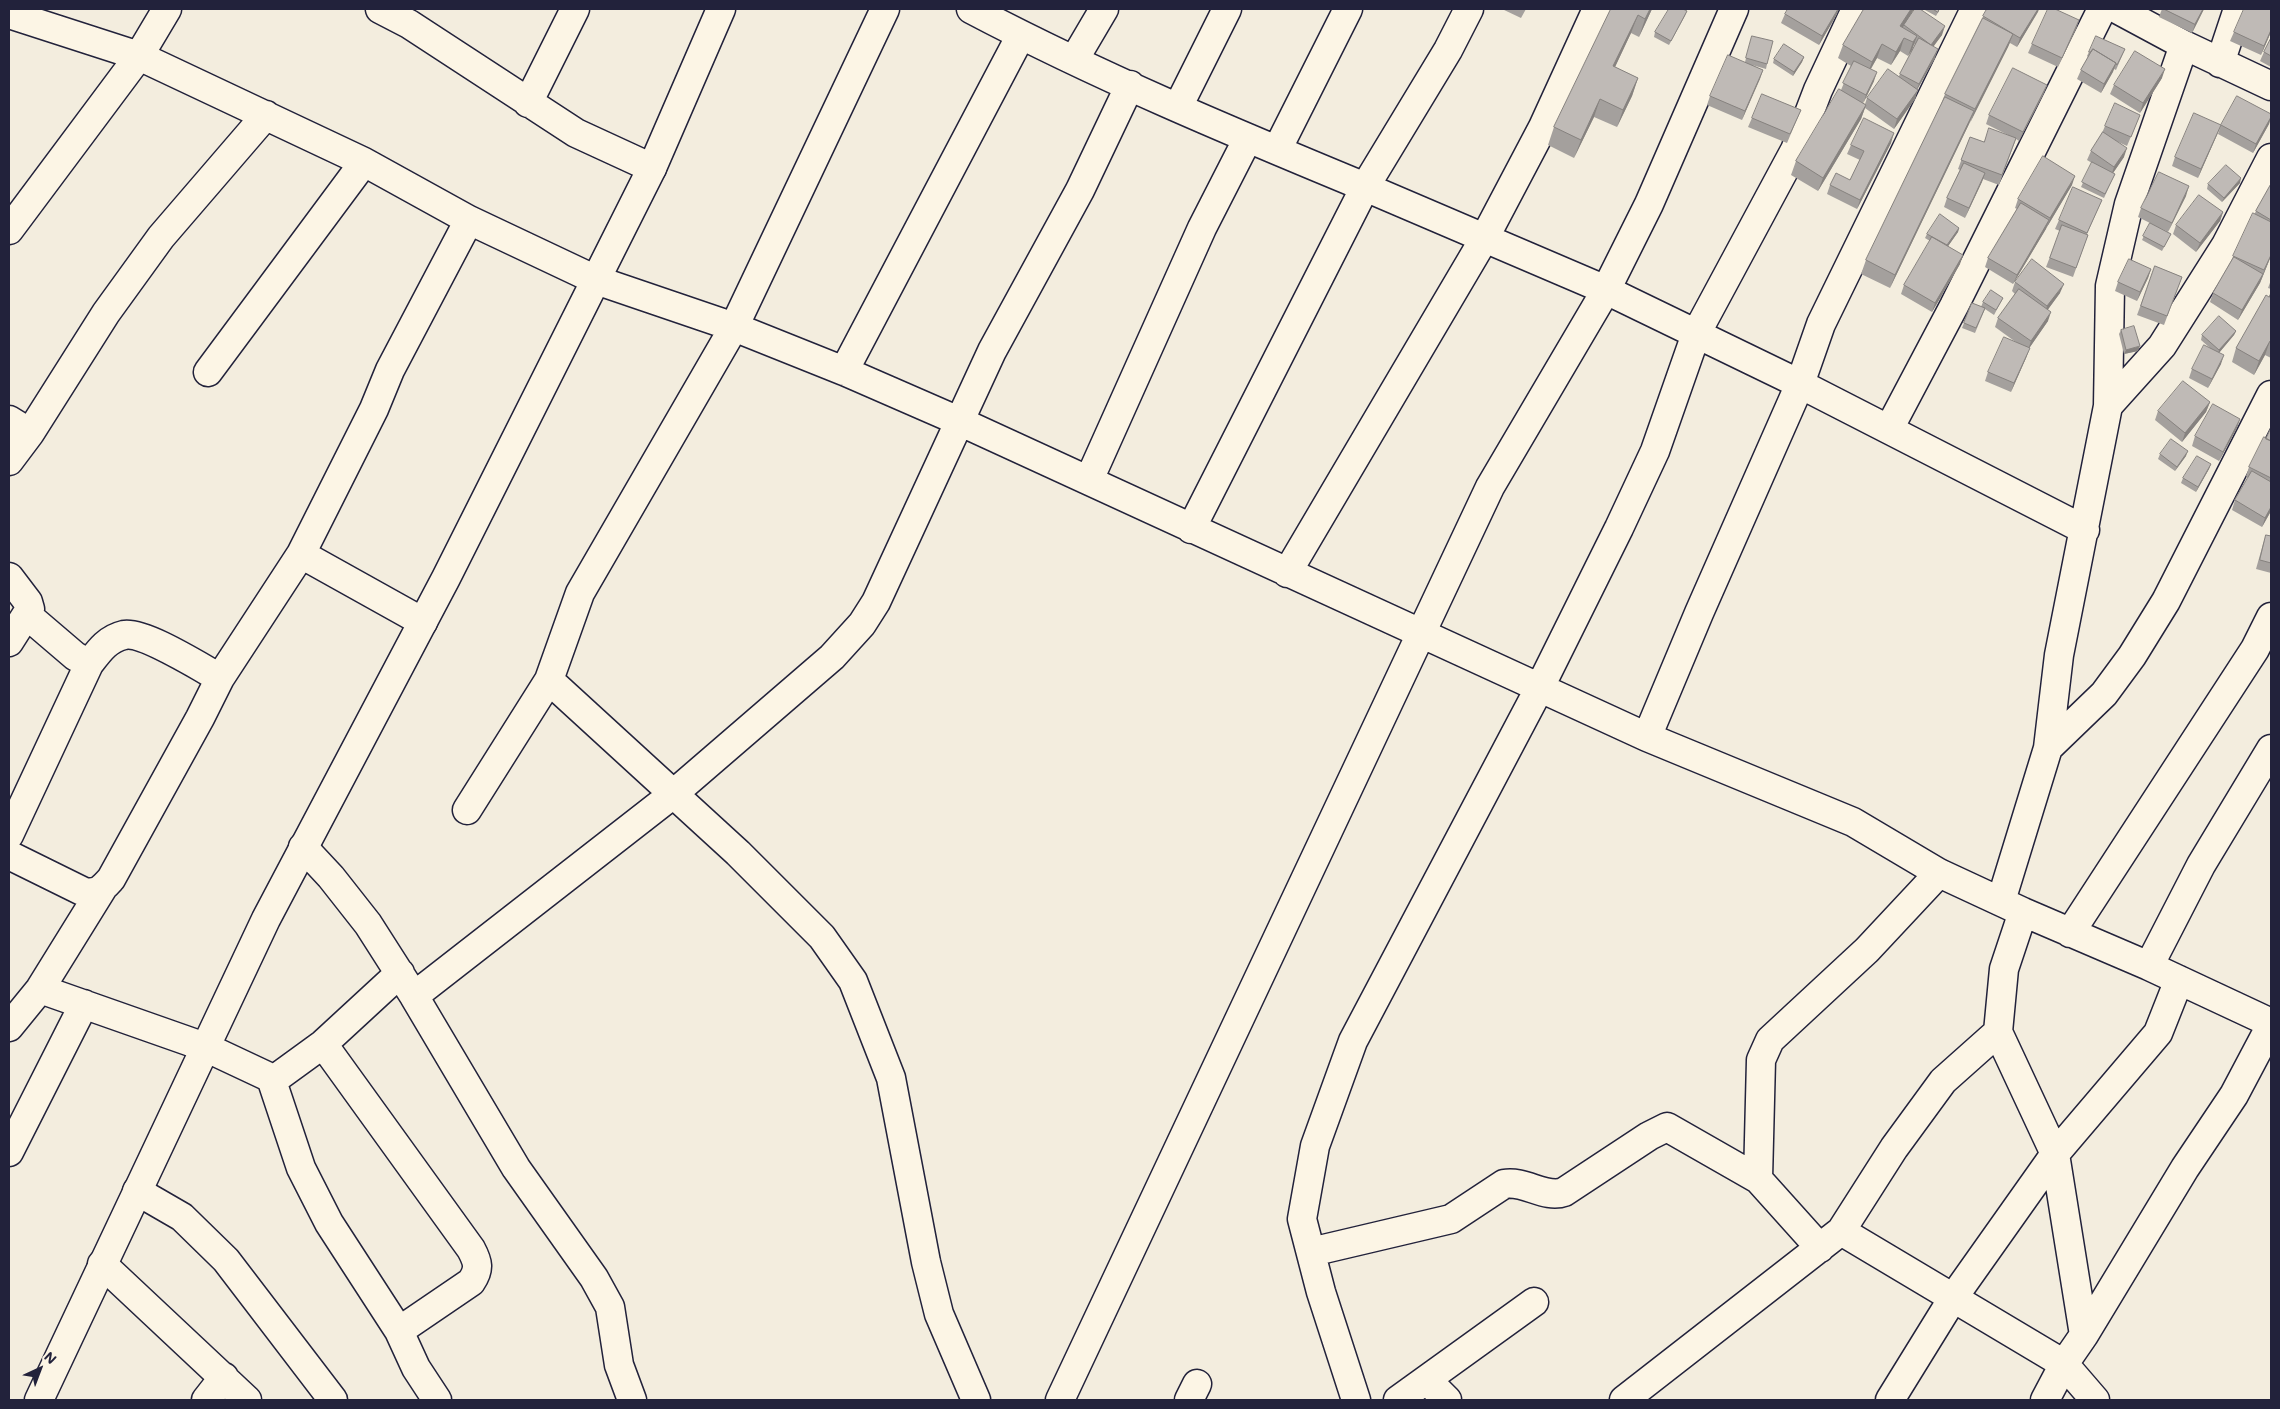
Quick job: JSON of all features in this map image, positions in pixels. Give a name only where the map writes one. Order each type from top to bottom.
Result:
[{"type":"street","points":[[9,230],[139,56],[166,9]]},
{"type":"street","points":[[380,9],[413,16],[528,103],[576,133],[652,168]]},
{"type":"street","points":[[528,103],[575,9]]},
{"type":"street","points":[[39,1400],[205,1047],[303,847],[423,622],[652,168],[721,9]]},
{"type":"street","points":[[467,810],[548,680],[580,593],[628,507],[734,327],[886,9]]},
{"type":"street","points":[[971,9],[1074,60],[1248,138],[1365,186],[1484,239],[1606,290],[1800,384],[2085,530]]},
{"type":"street","points":[[1074,60],[1104,9]]},
{"type":"street","points":[[1178,107],[1227,9]]},
{"type":"street","points":[[1277,150],[1348,9]]},
{"type":"street","points":[[1192,529],[1365,186],[1448,50],[1470,9]]},
{"type":"street","points":[[1287,573],[1484,239],[1543,126],[1597,9]]},
{"type":"street","points":[[1060,1400],[1490,487],[1606,290],[1649,204],[1734,9]]},
{"type":"street","points":[[1356,1400],[1321,1292],[1302,1219],[1315,1146],[1353,1040],[1540,687],[1655,450],[1696,334],[1795,150],[1818,90],[1856,9]]},
{"type":"street","points":[[1647,737],[1699,613],[1800,384],[1821,324],[1975,9]]},
{"type":"street","points":[[1889,429],[1954,306],[2102,9]]},
{"type":"street","points":[[2117,9],[2184,45],[2271,86]]},
{"type":"street","points":[[2220,62],[2238,9]]},
{"type":"street","points":[[9,14],[53,19],[139,56],[364,162],[469,220],[596,280],[734,327],[844,371],[961,422],[1287,573],[1423,632],[1647,737],[1853,822],[1938,873],[2070,933],[2149,966],[2271,1024],[2234,1095],[2184,1168],[2084,1336],[2064,1364],[2045,1400]]},
{"type":"street","points":[[844,371],[1021,35]]},
{"type":"street","points":[[2084,1336],[2055,1154],[1998,1032],[2012,906],[2048,748],[2059,655],[2108,406],[2110,286],[2129,204],[2184,45]]},
{"type":"street","points":[[414,996],[672,795],[832,657],[862,624],[876,602],[903,540],[961,422],[992,351],[1080,190],[1130,85]]},
{"type":"street","points":[[9,461],[19,426],[106,313],[161,237],[266,115]]},
{"type":"street","points":[[1089,480],[1202,228],[1248,138]]},
{"type":"street","points":[[2108,406],[2162,346],[2226,245],[2271,158]]},
{"type":"street","points":[[208,372],[364,162]]},
{"type":"street","points":[[9,1027],[40,989],[102,889],[111,879],[220,678],[301,554],[374,409],[390,370],[469,220]]},
{"type":"street","points":[[2048,748],[2104,694],[2166,601],[2271,395]]},
{"type":"street","points":[[301,554],[423,622]]},
{"type":"street","points":[[9,577],[28,602],[30,609],[9,642]]},
{"type":"street","points":[[26,615],[75,656],[89,664]]},
{"type":"street","points":[[2070,933],[2255,649],[2271,617]]},
{"type":"street","points":[[9,834],[89,664],[103,646],[126,635],[142,636],[220,678]]},
{"type":"street","points":[[548,680],[672,795],[738,853],[822,937],[853,981],[891,1078],[926,1262],[939,1314],[976,1400]]},
{"type":"street","points":[[2149,966],[2201,865],[2271,750]]},
{"type":"street","points":[[303,847],[331,877],[368,924],[414,996],[516,1168],[594,1278],[610,1307],[619,1365],[632,1400]]},
{"type":"street","points":[[9,855],[84,892],[93,893],[102,889]]},
{"type":"street","points":[[1758,1179],[1761,1060],[1770,1040],[1867,950],[1938,873]]},
{"type":"street","points":[[40,989],[205,1047],[271,1078],[279,1076],[323,1044],[400,973]]},
{"type":"street","points":[[1890,1400],[1953,1298],[2055,1154],[2158,1033],[2179,980]]},
{"type":"street","points":[[9,1152],[84,1004]]},
{"type":"street","points":[[1624,1400],[1841,1231],[1894,1148],[1943,1081],[1998,1032]]},
{"type":"street","points":[[323,1044],[471,1249],[478,1262],[478,1273],[471,1282],[399,1331]]},
{"type":"street","points":[[271,1078],[301,1168],[330,1222],[399,1331],[416,1368],[437,1400]]},
{"type":"street","points":[[1311,1252],[1451,1219],[1504,1184],[1514,1182],[1556,1195],[1564,1192],[1648,1136],[1667,1127],[1758,1179],[1820,1248]]},
{"type":"street","points":[[137,1191],[182,1217],[226,1260],[332,1400]]},
{"type":"street","points":[[1841,1231],[2064,1364],[2095,1400]]},
{"type":"street","points":[[102,1264],[247,1400]]},
{"type":"street","points":[[1398,1400],[1534,1302]]},
{"type":"street","points":[[206,1400],[224,1377]]},
{"type":"street","points":[[1427,1380],[1447,1400]]},
{"type":"building","points":[[1611,9],[1650,9],[1645,19],[1638,15],[1613,66],[1638,78],[1623,110],[1600,99],[1581,140],[1554,127]]},
{"type":"building","points":[[1669,9],[1683,9],[1687,11],[1671,41],[1655,32]]},
{"type":"building","points":[[1788,9],[1838,9],[1822,36],[1785,14]]},
{"type":"building","points":[[1864,9],[1911,9],[1900,26],[1917,36],[1913,42],[1904,38],[1896,52],[1882,44],[1872,62],[1843,45]]},
{"type":"building","points":[[1915,9],[1920,9],[1945,26],[1931,45],[1904,25]]},
{"type":"building","points":[[1987,9],[2038,9],[2020,38],[1983,16]]},
{"type":"building","points":[[2048,9],[2055,9],[2079,20],[2062,58],[2032,44]]},
{"type":"building","points":[[2164,9],[2203,9],[2195,24]]},
{"type":"building","points":[[2244,9],[2271,9],[2271,30],[2264,46],[2234,32]]},
{"type":"building","points":[[1983,18],[2013,34],[1975,109],[1945,94]]},
{"type":"building","points":[[1752,36],[1773,41],[1767,64],[1746,58]]},
{"type":"building","points":[[2096,36],[2125,49],[2117,65],[2093,49],[2089,52]]},
{"type":"building","points":[[1919,38],[1938,49],[1919,84],[1900,74]]},
{"type":"building","points":[[2271,38],[2271,56],[2264,52]]},
{"type":"building","points":[[1784,44],[1804,57],[1794,72],[1774,59]]},
{"type":"building","points":[[2093,49],[2116,63],[2104,84],[2081,70]]},
{"type":"building","points":[[2135,51],[2165,69],[2143,103],[2114,85]]},
{"type":"building","points":[[1728,55],[1763,70],[1745,111],[1710,96]]},
{"type":"building","points":[[1854,61],[1877,72],[1866,95],[1843,83]]},
{"type":"building","points":[[2013,68],[2047,85],[2023,132],[1989,115]]},
{"type":"building","points":[[1888,69],[1918,90],[1897,119],[1867,98]]},
{"type":"building","points":[[1839,89],[1866,105],[1823,178],[1796,161]]},
{"type":"building","points":[[1762,94],[1801,110],[1790,134],[1752,118]]},
{"type":"building","points":[[2237,96],[2271,114],[2256,144],[2221,125]]},
{"type":"building","points":[[1945,97],[1974,111],[1895,275],[1866,260]]},
{"type":"building","points":[[2115,103],[2140,115],[2131,137],[2105,126]]},
{"type":"building","points":[[2194,113],[2221,125],[2201,169],[2175,157]]},
{"type":"building","points":[[1864,118],[1894,133],[1860,200],[1830,185],[1836,173],[1850,180],[1864,151],[1851,145]]},
{"type":"building","points":[[1989,128],[2016,138],[2002,175],[1961,160],[1970,137],[1984,142]]},
{"type":"building","points":[[2103,132],[2127,148],[2114,167],[2091,151]]},
{"type":"building","points":[[2043,156],[2075,176],[2050,218],[2018,199]]},
{"type":"building","points":[[2092,162],[2115,174],[2105,194],[2082,182]]},
{"type":"building","points":[[1964,163],[1985,173],[1969,208],[1947,198]]},
{"type":"building","points":[[2226,165],[2241,178],[2224,198],[2208,184]]},
{"type":"building","points":[[2159,172],[2189,186],[2172,223],[2141,208]]},
{"type":"building","points":[[2271,184],[2271,220],[2256,211]]},
{"type":"building","points":[[2073,187],[2102,200],[2087,233],[2059,220]]},
{"type":"building","points":[[2199,195],[2223,212],[2200,243],[2176,225]]},
{"type":"building","points":[[2021,203],[2049,220],[2017,275],[1988,258]]},
{"type":"building","points":[[2253,213],[2271,222],[2271,255],[2264,270],[2233,256]]},
{"type":"building","points":[[1940,214],[1959,228],[1947,245],[1927,234]]},
{"type":"building","points":[[2150,223],[2171,234],[2164,247],[2143,236]]},
{"type":"building","points":[[2062,225],[2088,235],[2076,268],[2050,258]]},
{"type":"building","points":[[1932,237],[1963,255],[1935,303],[1904,285]]},
{"type":"building","points":[[2234,257],[2263,274],[2242,310],[2213,293]]},
{"type":"building","points":[[2032,259],[2064,284],[2047,306],[2015,282]]},
{"type":"building","points":[[2129,259],[2151,269],[2140,292],[2118,282]]},
{"type":"building","points":[[2155,266],[2182,277],[2167,316],[2141,306]]},
{"type":"building","points":[[2019,289],[2051,312],[2031,341],[1998,318]]},
{"type":"building","points":[[1991,290],[2003,298],[1996,310],[1983,302]]},
{"type":"building","points":[[2271,293],[2271,342],[2259,361],[2236,348],[2266,295],[2269,297]]},
{"type":"building","points":[[1972,303],[1985,308],[1976,328],[1964,323]]},
{"type":"building","points":[[2219,316],[2236,331],[2219,350],[2202,335]]},
{"type":"building","points":[[2134,326],[2140,346],[2126,350],[2121,330]]},
{"type":"building","points":[[2004,337],[2030,348],[2014,383],[1988,372]]},
{"type":"building","points":[[2204,345],[2224,355],[2212,379],[2192,369]]},
{"type":"building","points":[[2183,381],[2210,402],[2185,433],[2158,411]]},
{"type":"building","points":[[2213,404],[2240,419],[2223,452],[2195,436]]},
{"type":"building","points":[[2271,428],[2271,441],[2266,439]]},
{"type":"building","points":[[2264,437],[2271,441],[2271,478],[2249,467]]},
{"type":"building","points":[[2171,439],[2188,451],[2177,467],[2160,454]]},
{"type":"building","points":[[2197,456],[2211,464],[2198,487],[2183,478]]},
{"type":"building","points":[[2252,471],[2271,482],[2271,507],[2265,518],[2235,500]]},
{"type":"building","points":[[2266,535],[2271,536],[2271,563],[2260,560]]}]
